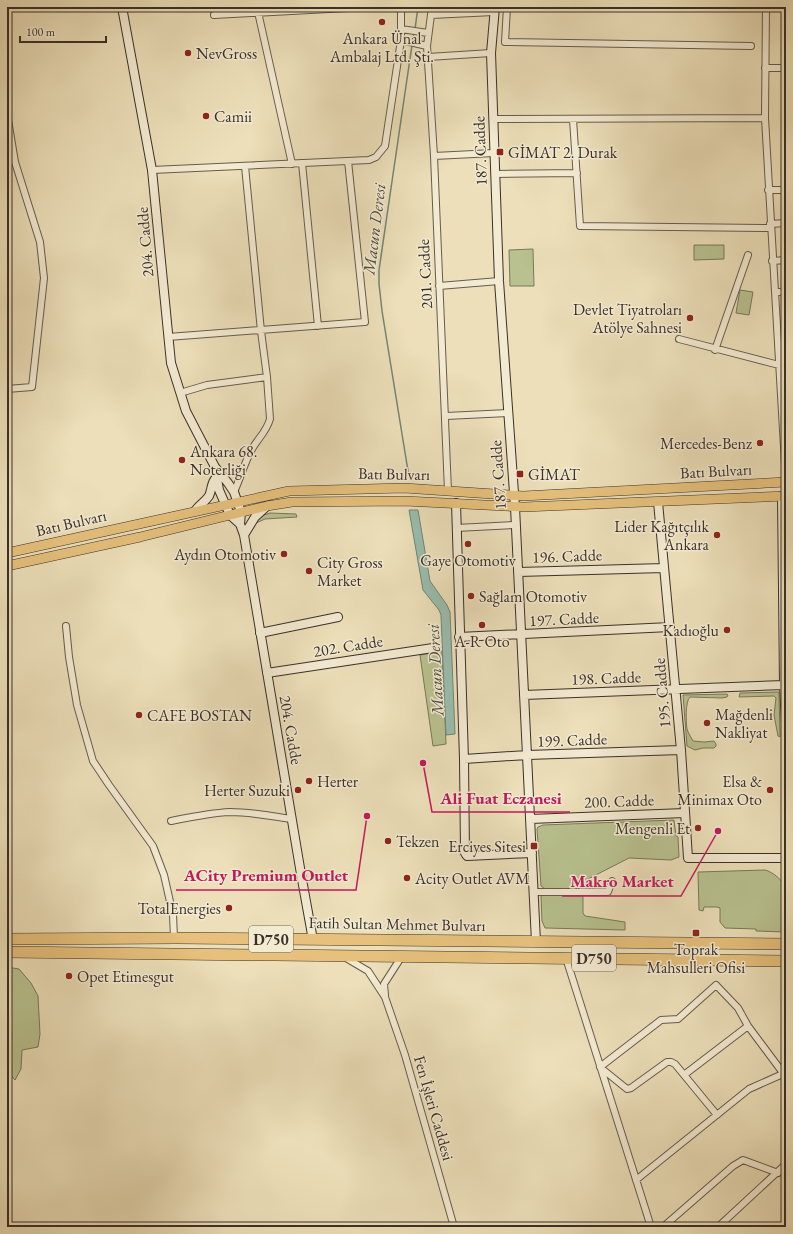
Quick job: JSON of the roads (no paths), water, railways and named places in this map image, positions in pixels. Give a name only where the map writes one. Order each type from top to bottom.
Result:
[{"type":"highway","name":"Fatih Sultan Mehmet Bulvarı","points":[[7,939],[174,938],[786,944]]},
{"type":"highway","name":"Fatih Sultan Mehmet Bulvarı","points":[[7,952],[786,961]]},
{"type":"main road","name":"Batı Bulvarı","points":[[7,553],[275,493],[304,490],[383,488],[524,496],[786,482]]},
{"type":"main road","name":"Batı Bulvarı","points":[[7,566],[240,512],[292,502],[405,501],[524,507],[784,496]]},
{"type":"street","points":[[90,7],[122,8]]},
{"type":"street","points":[[214,15],[367,7]]},
{"type":"street","points":[[152,170],[348,162],[369,160],[376,157],[384,146],[401,40],[401,7]]},
{"type":"street","name":"201. Cadde","points":[[432,7],[427,46],[434,156],[448,491]]},
{"type":"street","points":[[507,7],[506,42],[750,46]]},
{"type":"street","points":[[766,7],[765,118],[768,190],[786,482]]},
{"type":"street","name":"204. Cadde","points":[[122,8],[152,170],[171,363],[186,411],[215,467],[234,492],[240,512],[240,524],[244,535],[314,940]]},
{"type":"street","points":[[431,15],[494,9]]},
{"type":"street","name":"187. Cadde","points":[[494,9],[491,53],[499,281],[514,496],[536,942]]},
{"type":"street","points":[[258,12],[292,164]]},
{"type":"street","points":[[401,29],[428,33]]},
{"type":"street","points":[[401,40],[427,46]]},
{"type":"street","points":[[428,56],[491,53]]},
{"type":"street","points":[[765,68],[786,68]]},
{"type":"street","points":[[7,114],[15,162],[40,242],[44,278],[32,387],[7,389]]},
{"type":"street","points":[[493,119],[765,118]]},
{"type":"street","points":[[573,119],[580,226],[770,226],[786,223]]},
{"type":"street","points":[[434,156],[494,153]]},
{"type":"street","points":[[168,337],[365,322],[348,162]]},
{"type":"street","points":[[302,164],[318,326]]},
{"type":"street","points":[[234,492],[252,448],[262,436],[268,424],[270,404],[261,331],[245,166]]},
{"type":"street","points":[[495,174],[577,173]]},
{"type":"street","points":[[768,190],[786,190]]},
{"type":"street","points":[[715,350],[748,255]]},
{"type":"street","points":[[772,261],[786,260]]},
{"type":"street","points":[[439,286],[499,281]]},
{"type":"street","points":[[775,292],[786,292]]},
{"type":"street","points":[[678,339],[779,366]]},
{"type":"street","points":[[180,393],[212,384],[267,377]]},
{"type":"street","points":[[446,416],[508,413]]},
{"type":"street","name":"204. Cadde","points":[[215,467],[219,490],[225,504],[230,515],[240,524]]},
{"type":"street","points":[[195,511],[208,497],[216,477]]},
{"type":"street","points":[[784,496],[784,685],[786,723]]},
{"type":"street","name":"195. Cadde","points":[[658,502],[676,689],[688,858],[786,858]]},
{"type":"street","points":[[456,503],[466,855],[532,853]]},
{"type":"street","points":[[244,535],[255,517],[267,506]]},
{"type":"street","points":[[456,528],[515,525]]},
{"type":"street","name":"196. Cadde","points":[[518,572],[664,568]]},
{"type":"street","points":[[260,633],[338,617]]},
{"type":"street","points":[[66,626],[69,657],[77,705],[93,761],[153,846],[164,875],[173,915],[174,938]]},
{"type":"street","name":"197. Cadde","points":[[459,638],[670,627]]},
{"type":"street","name":"202. Cadde","points":[[267,673],[433,648]]},
{"type":"street","name":"198. Cadde","points":[[524,695],[784,685]]},
{"type":"street","name":"199. Cadde","points":[[464,759],[527,755],[681,750]]},
{"type":"street","points":[[172,821],[199,815],[229,812],[250,813],[292,819]]},
{"type":"street","name":"200. Cadde","points":[[530,819],[685,813]]},
{"type":"street","points":[[534,892],[608,892],[612,881]]},
{"type":"street","points":[[343,956],[368,971],[385,997]]},
{"type":"street","points":[[385,997],[384,984],[402,956]]},
{"type":"street","points":[[566,958],[651,1227]]},
{"type":"street","points":[[600,1067],[660,1020],[678,1019],[716,986],[738,1008],[748,1026],[785,1074],[749,1090],[636,1180]]},
{"type":"street","name":"Fen İşleri Caddesi","points":[[385,997],[405,1055],[454,1227]]},
{"type":"street","points":[[684,1075],[748,1026]]},
{"type":"street","points":[[600,1067],[627,1089],[631,1088],[667,1062],[671,1062],[675,1064],[717,1115]]},
{"type":"street","points":[[663,1227],[733,1166],[743,1160],[778,1173]]},
{"type":"street","points":[[718,1227],[786,1164]]},
{"type":"waterway","name":"Macun Deresi","points":[[415,29],[418,7]]},
{"type":"waterway","name":"Macun Deresi","points":[[413,41],[414,33]]},
{"type":"waterway","name":"Macun Deresi","points":[[409,477],[382,311],[379,270],[412,45]]},
{"type":"place","name":"Ankara Ünal Ambalaj Ltd. Şti.","points":[[382,22]]},
{"type":"place","name":"NevGross","points":[[188,53]]},
{"type":"place","name":"Camii","points":[[206,116]]},
{"type":"place","name":"GİMAT 2. Durak","points":[[500,152]]},
{"type":"place","name":"Devlet Tiyatroları Atölye Sahnesi","points":[[690,318]]},
{"type":"place","name":"Mercedes-Benz","points":[[760,443]]},
{"type":"place","name":"Ankara 68. Noterliği","points":[[182,460]]},
{"type":"place","name":"GİMAT","points":[[520,474]]},
{"type":"place","name":"Lider Kağıtçılık Ankara","points":[[717,535]]},
{"type":"place","name":"Gaye Otomotiv","points":[[468,544]]},
{"type":"place","name":"Aydın Otomotiv","points":[[284,554]]},
{"type":"place","name":"City Gross Market","points":[[309,571]]},
{"type":"place","name":"Sağlam Otomotiv","points":[[471,596]]},
{"type":"place","name":"A-R Oto","points":[[482,625]]},
{"type":"place","name":"Kadıoğlu","points":[[727,630]]},
{"type":"place","name":"CAFE BOSTAN","points":[[139,715]]},
{"type":"place","name":"Mağdenli Nakliyat","points":[[707,723]]},
{"type":"place","name":"Ali Fuat Eczanesi","points":[[423,763]]},
{"type":"place","name":"Herter","points":[[309,781]]},
{"type":"place","name":"Herter Suzuki","points":[[298,790]]},
{"type":"place","name":"Elsa & Minimax Oto","points":[[770,790]]},
{"type":"place","name":"ACity Premium Outlet","points":[[367,816]]},
{"type":"place","name":"Mengenli Et","points":[[698,828]]},
{"type":"place","name":"Makro Market","points":[[718,831]]},
{"type":"place","name":"Tekzen","points":[[388,841]]},
{"type":"place","name":"Erciyes Sitesi","points":[[534,846]]},
{"type":"place","name":"Acity Outlet AVM","points":[[407,878]]},
{"type":"place","name":"TotalEnergies","points":[[229,908]]},
{"type":"place","name":"Toprak Mahsulleri Ofisi","points":[[696,933]]},
{"type":"place","name":"Opet Etimesgut","points":[[69,976]]}]
